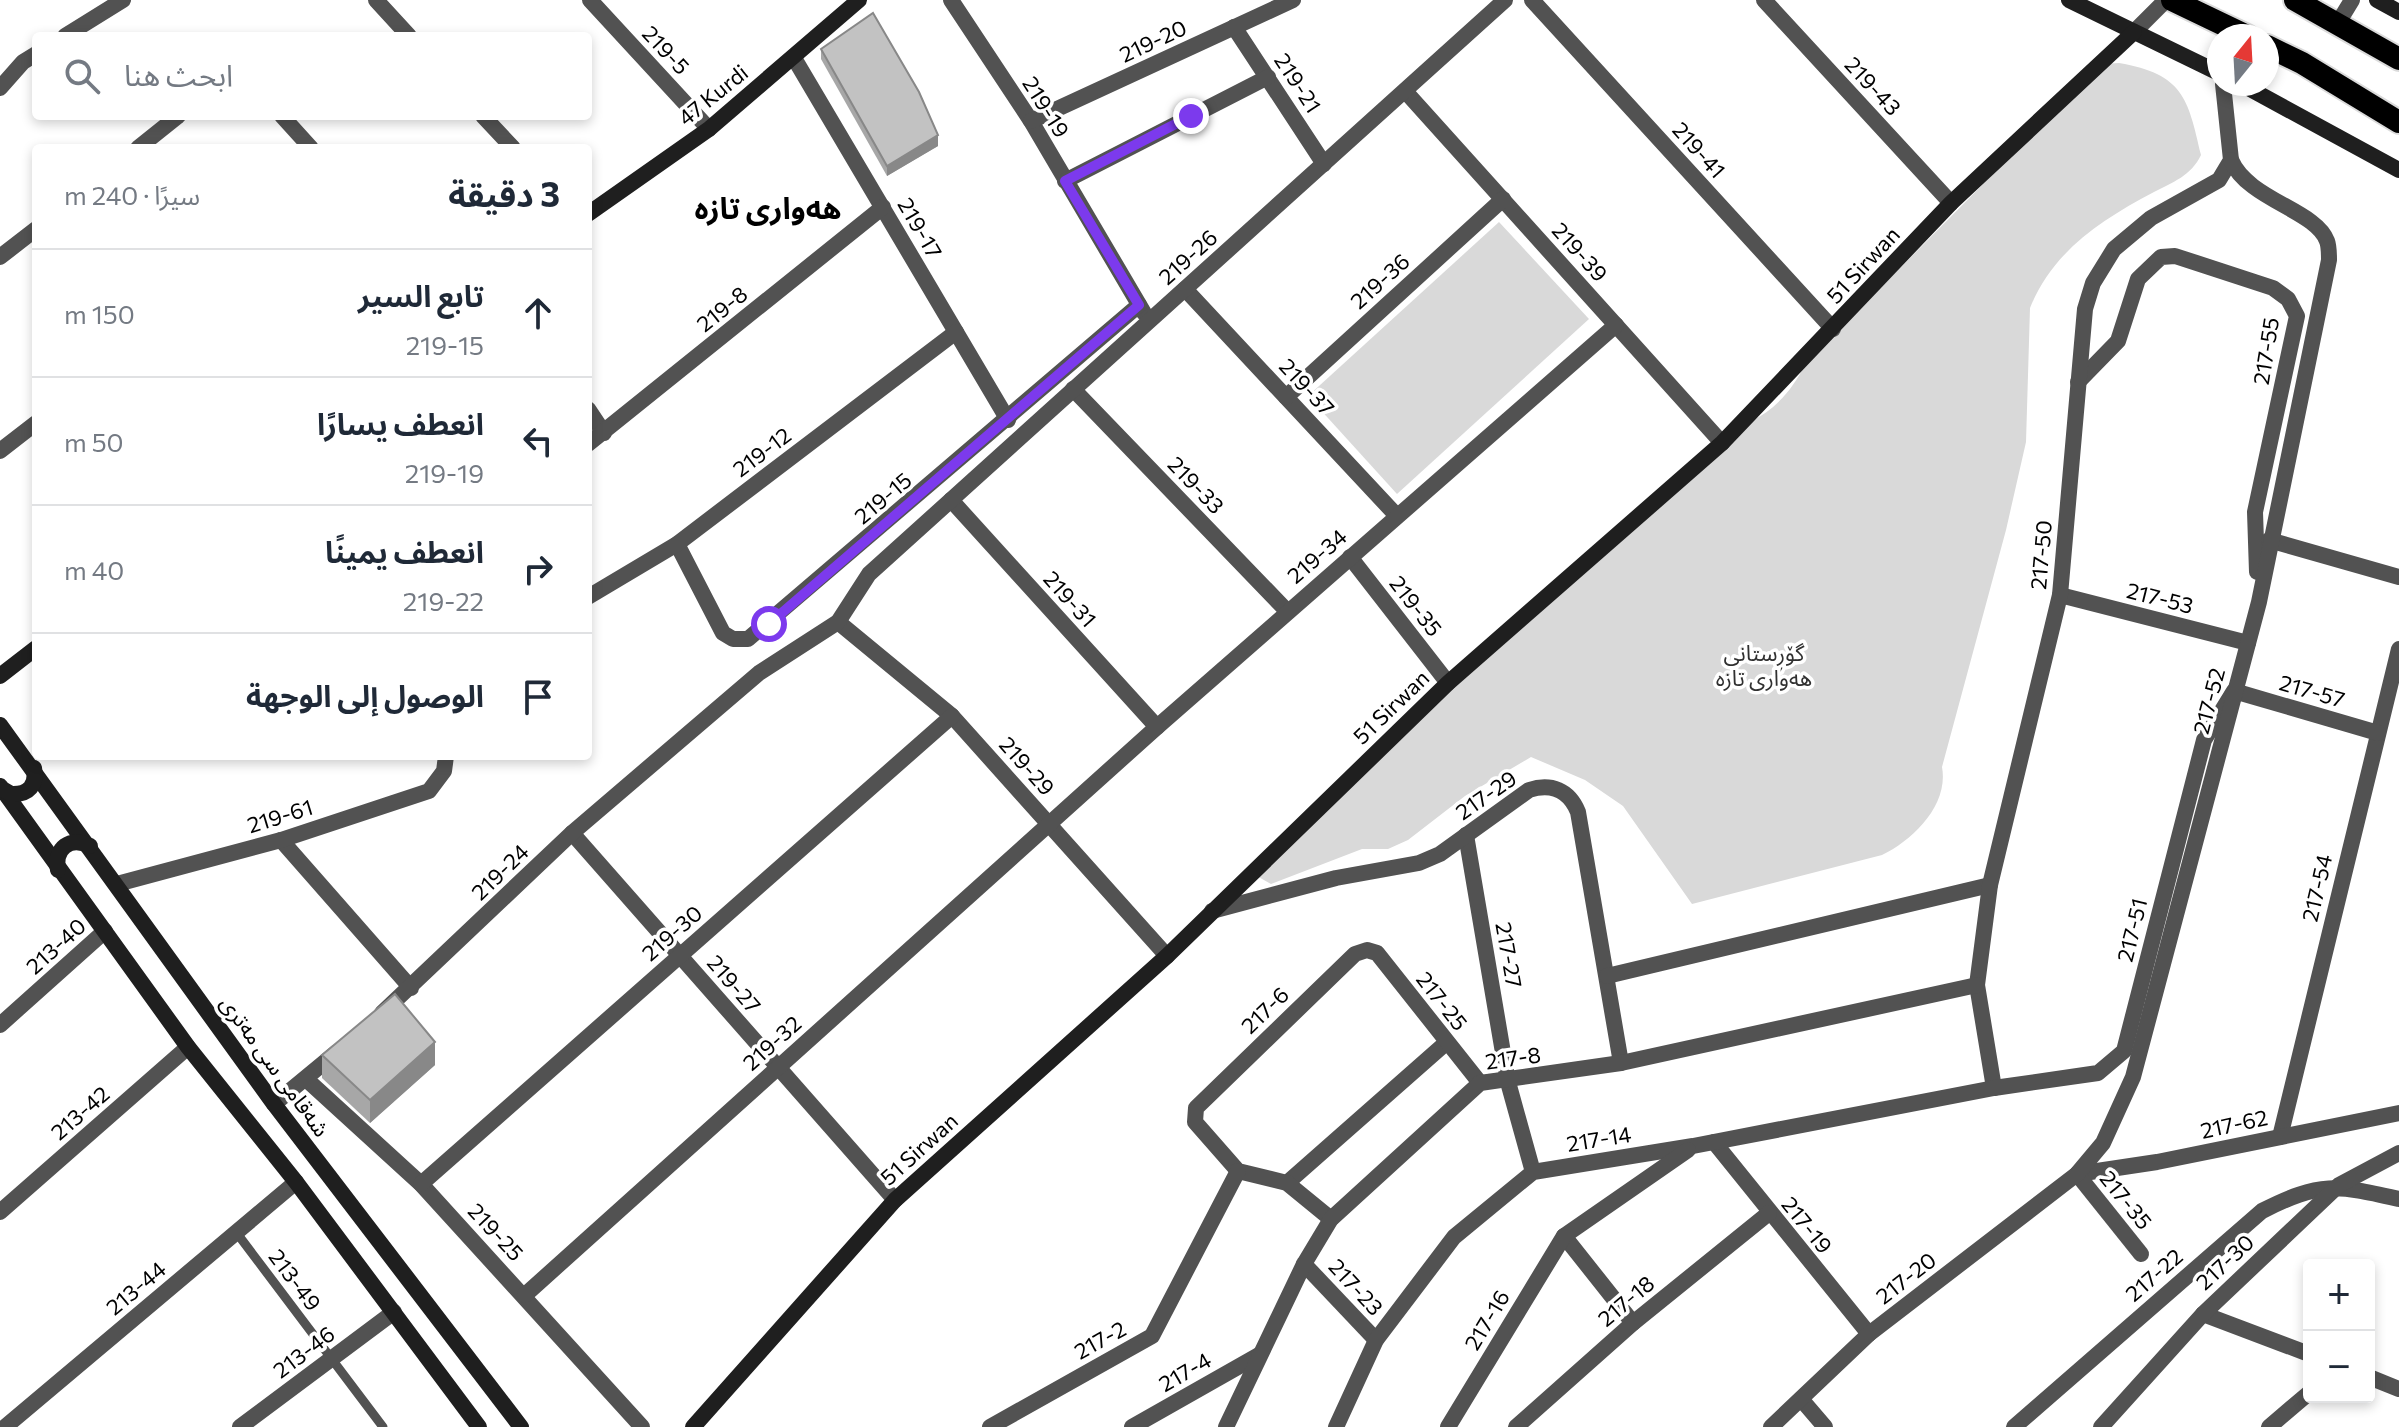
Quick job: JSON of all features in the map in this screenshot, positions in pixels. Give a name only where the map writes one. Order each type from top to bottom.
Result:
[{"type":"highway","points":[[2169,0],[2221,24]]},
{"type":"highway","points":[[2295,0],[2399,59]]},
{"type":"highway","points":[[2279,52],[2399,122]]},
{"type":"main road","name":"47 Kurdi","points":[[592,211],[709,129],[859,0]]},
{"type":"main road","points":[[2069,0],[2207,67]]},
{"type":"main road","points":[[2377,0],[2399,11]]},
{"type":"main road","name":"51 Sirwan","points":[[693,1427],[895,1200],[1167,956],[1448,683],[1722,443],[1951,203],[2134,32]]},
{"type":"main road","points":[[2263,96],[2399,170]]},
{"type":"main road","points":[[0,676],[32,651]]},
{"type":"main road","name":"شەقامی سی مەتری","points":[[0,725],[274,1104],[521,1427]]},
{"type":"main road","points":[[2,788],[11,794],[28,791],[33,785],[34,768]]},
{"type":"main road","points":[[2,788],[188,1047],[296,1182],[479,1427]]},
{"type":"main road","points":[[59,870],[59,852],[64,845],[73,841],[90,846]]},
{"type":"street","points":[[71,32],[123,0]]},
{"type":"street","points":[[376,0],[405,32]]},
{"type":"street","name":"219-5","points":[[590,0],[709,129]]},
{"type":"street","name":"219-19","points":[[951,0],[1031,121],[1149,321]]},
{"type":"street","name":"219-20","points":[[1031,121],[1293,0]]},
{"type":"street","name":"219-26","points":[[759,673],[838,622],[869,574],[1505,0]]},
{"type":"street","name":"219-41","points":[[1532,0],[1833,329]]},
{"type":"street","name":"219-43","points":[[1764,0],[1951,203]]},
{"type":"street","points":[[2134,32],[2169,0]]},
{"type":"street","points":[[2338,23],[2352,0]]},
{"type":"street","name":"219-21","points":[[1234,27],[1324,164]]},
{"type":"street","points":[[0,88],[32,56]]},
{"type":"street","name":"219-17","points":[[794,58],[1008,420]]},
{"type":"street","points":[[1065,181],[1268,77]]},
{"type":"street","name":"219-39","points":[[1405,91],[1722,443]]},
{"type":"street","points":[[2224,96],[2231,160]]},
{"type":"street","points":[[143,144],[173,120]]},
{"type":"street","points":[[286,120],[307,144]]},
{"type":"street","points":[[487,120],[509,144]]},
{"type":"street","name":"217-52","points":[[2077,1174],[2103,1143],[2133,1077],[2259,602],[2269,540],[2329,260],[2327,239],[2316,227],[2251,186],[2236,172],[2231,160]]},
{"type":"street","name":"217-50","points":[[1994,1088],[1977,985],[1990,885],[2060,595],[2085,309],[2093,283],[2114,249],[2151,218],[2219,180],[2231,160]]},
{"type":"street","name":"219-36","points":[[1286,397],[1503,199]]},
{"type":"street","name":"219-8","points":[[592,441],[883,207]]},
{"type":"street","points":[[0,257],[32,232]]},
{"type":"street","name":"217-55","points":[[2078,382],[2118,341],[2138,279],[2161,257],[2175,256],[2252,279],[2288,299],[2297,316],[2293,347],[2255,512],[2259,602]]},
{"type":"street","name":"219-37","points":[[1185,289],[1397,516]]},
{"type":"street","name":"219-15","points":[[677,544],[723,633],[733,639],[748,639],[1139,305]]},
{"type":"street","name":"219-34","points":[[1049,823],[1616,325]]},
{"type":"street","name":"219-12","points":[[592,595],[677,544],[956,332]]},
{"type":"street","name":"219-33","points":[[1073,389],[1287,611]]},
{"type":"street","points":[[592,415],[604,433]]},
{"type":"street","points":[[0,451],[32,426]]},
{"type":"street","name":"219-31","points":[[951,500],[1157,727]]},
{"type":"street","points":[[2269,540],[2399,577]]},
{"type":"street","name":"219-35","points":[[1350,557],[1448,683]]},
{"type":"street","name":"217-53","points":[[2060,595],[2248,643]]},
{"type":"street","name":"219-29","points":[[838,622],[952,716],[1167,956]]},
{"type":"street","name":"217-54","points":[[2280,1137],[2399,649]]},
{"type":"street","name":"219-24","points":[[274,1104],[411,988],[572,833],[759,673]]},
{"type":"street","name":"217-57","points":[[2234,691],[2378,733]]},
{"type":"street","name":"217-51","points":[[1994,1088],[2098,1073],[2124,1051],[2204,740],[2234,691]]},
{"type":"street","name":"219-30","points":[[421,1184],[952,716]]},
{"type":"street","name":"219-61","points":[[117,884],[281,840],[429,791],[445,764]]},
{"type":"street","name":"217-29","points":[[1212,911],[1336,878],[1419,863],[1466,835],[1529,790],[1542,786],[1572,798],[1621,1063]]},
{"type":"street","name":"219-32","points":[[525,1295],[1049,823]]},
{"type":"street","name":"219-27","points":[[572,833],[895,1200]]},
{"type":"street","name":"217-27","points":[[1466,835],[1508,1082],[1533,1172]]},
{"type":"street","points":[[281,840],[411,988]]},
{"type":"street","points":[[1607,976],[1990,885]]},
{"type":"street","name":"213-40","points":[[0,1025],[105,931]]},
{"type":"street","name":"217-25","points":[[1367,950],[1377,953],[1480,1083]]},
{"type":"street","name":"217-6","points":[[1238,1171],[1195,1122],[1196,1108],[1355,954],[1367,950]]},
{"type":"street","name":"217-8","points":[[1226,1427],[1304,1264],[1331,1219],[1480,1083],[1508,1082],[1621,1063],[1977,985]]},
{"type":"street","points":[[1287,1183],[1447,1042]]},
{"type":"street","name":"213-42","points":[[0,1212],[188,1047]]},
{"type":"street","name":"219-25","points":[[306,1079],[421,1184],[642,1427]]},
{"type":"street","name":"217-14","points":[[1533,1172],[1693,1146],[1994,1088]]},
{"type":"street","name":"217-62","points":[[2077,1174],[2399,1113]]},
{"type":"street","name":"217-19","points":[[1714,1142],[1869,1334]]},
{"type":"street","points":[[1633,1323],[1564,1236],[1693,1146]]},
{"type":"street","name":"217-30","points":[[2101,1427],[2203,1314],[2339,1185],[2399,1153]]},
{"type":"street","points":[[1238,1171],[1287,1183],[1331,1219]]},
{"type":"street","name":"217-2","points":[[990,1427],[1152,1336],[1238,1171]]},
{"type":"street","points":[[1336,1427],[1376,1340],[1454,1237],[1533,1172]]},
{"type":"street","name":"217-35","points":[[2077,1174],[2141,1254]]},
{"type":"street","name":"217-20","points":[[1771,1427],[1869,1334],[2077,1174]]},
{"type":"street","name":"213-44","points":[[3,1426],[296,1182]]},
{"type":"street","points":[[2339,1185],[2399,1199]]},
{"type":"street","name":"217-22","points":[[2014,1427],[2262,1211],[2290,1197],[2339,1185]]},
{"type":"street","name":"217-18","points":[[1516,1427],[1633,1323],[1769,1213]]},
{"type":"street","name":"217-16","points":[[1448,1427],[1564,1236]]},
{"type":"street","name":"217-23","points":[[1304,1264],[1376,1340]]},
{"type":"street","name":"213-46","points":[[240,1427],[394,1312]]},
{"type":"street","points":[[2203,1314],[2303,1352]]},
{"type":"street","name":"217-4","points":[[1132,1427],[1259,1355]]},
{"type":"street","points":[[2375,1379],[2399,1389]]},
{"type":"street","points":[[684,1427],[718,1398]]},
{"type":"street","points":[[2269,1427],[2303,1398]]},
{"type":"street","points":[[1801,1399],[1825,1427]]},
{"type":"lane","name":"213-49","points":[[236,1232],[383,1427]]},
{"type":"green space","name":"گۆڕستانی هەواری تازە","points":[[2119,63],[2157,74],[2179,92],[2192,118],[2201,155],[2181,178],[2134,203],[2081,239],[2052,270],[2030,308],[2026,442],[2006,530],[1942,767],[1940,795],[1916,831],[1882,855],[1692,904],[1623,806],[1585,780],[1531,757],[1465,796],[1408,840],[1388,849],[1362,849],[1271,884],[1255,875],[1260,856],[1751,421],[1776,404],[1805,364],[2102,64]]},
{"type":"green space","points":[[1499,222],[1589,319],[1397,494],[1308,396]]},
{"type":"building","points":[[873,13],[919,92],[938,135],[887,166],[821,49]]},
{"type":"building","points":[[395,994],[435,1042],[370,1100],[322,1055]]},
{"type":"district","name":"هەواری تازە","points":[[768,209]]},
{"type":"route","points":[[769,624],[1139,305],[1065,181],[1191,116]]}]
